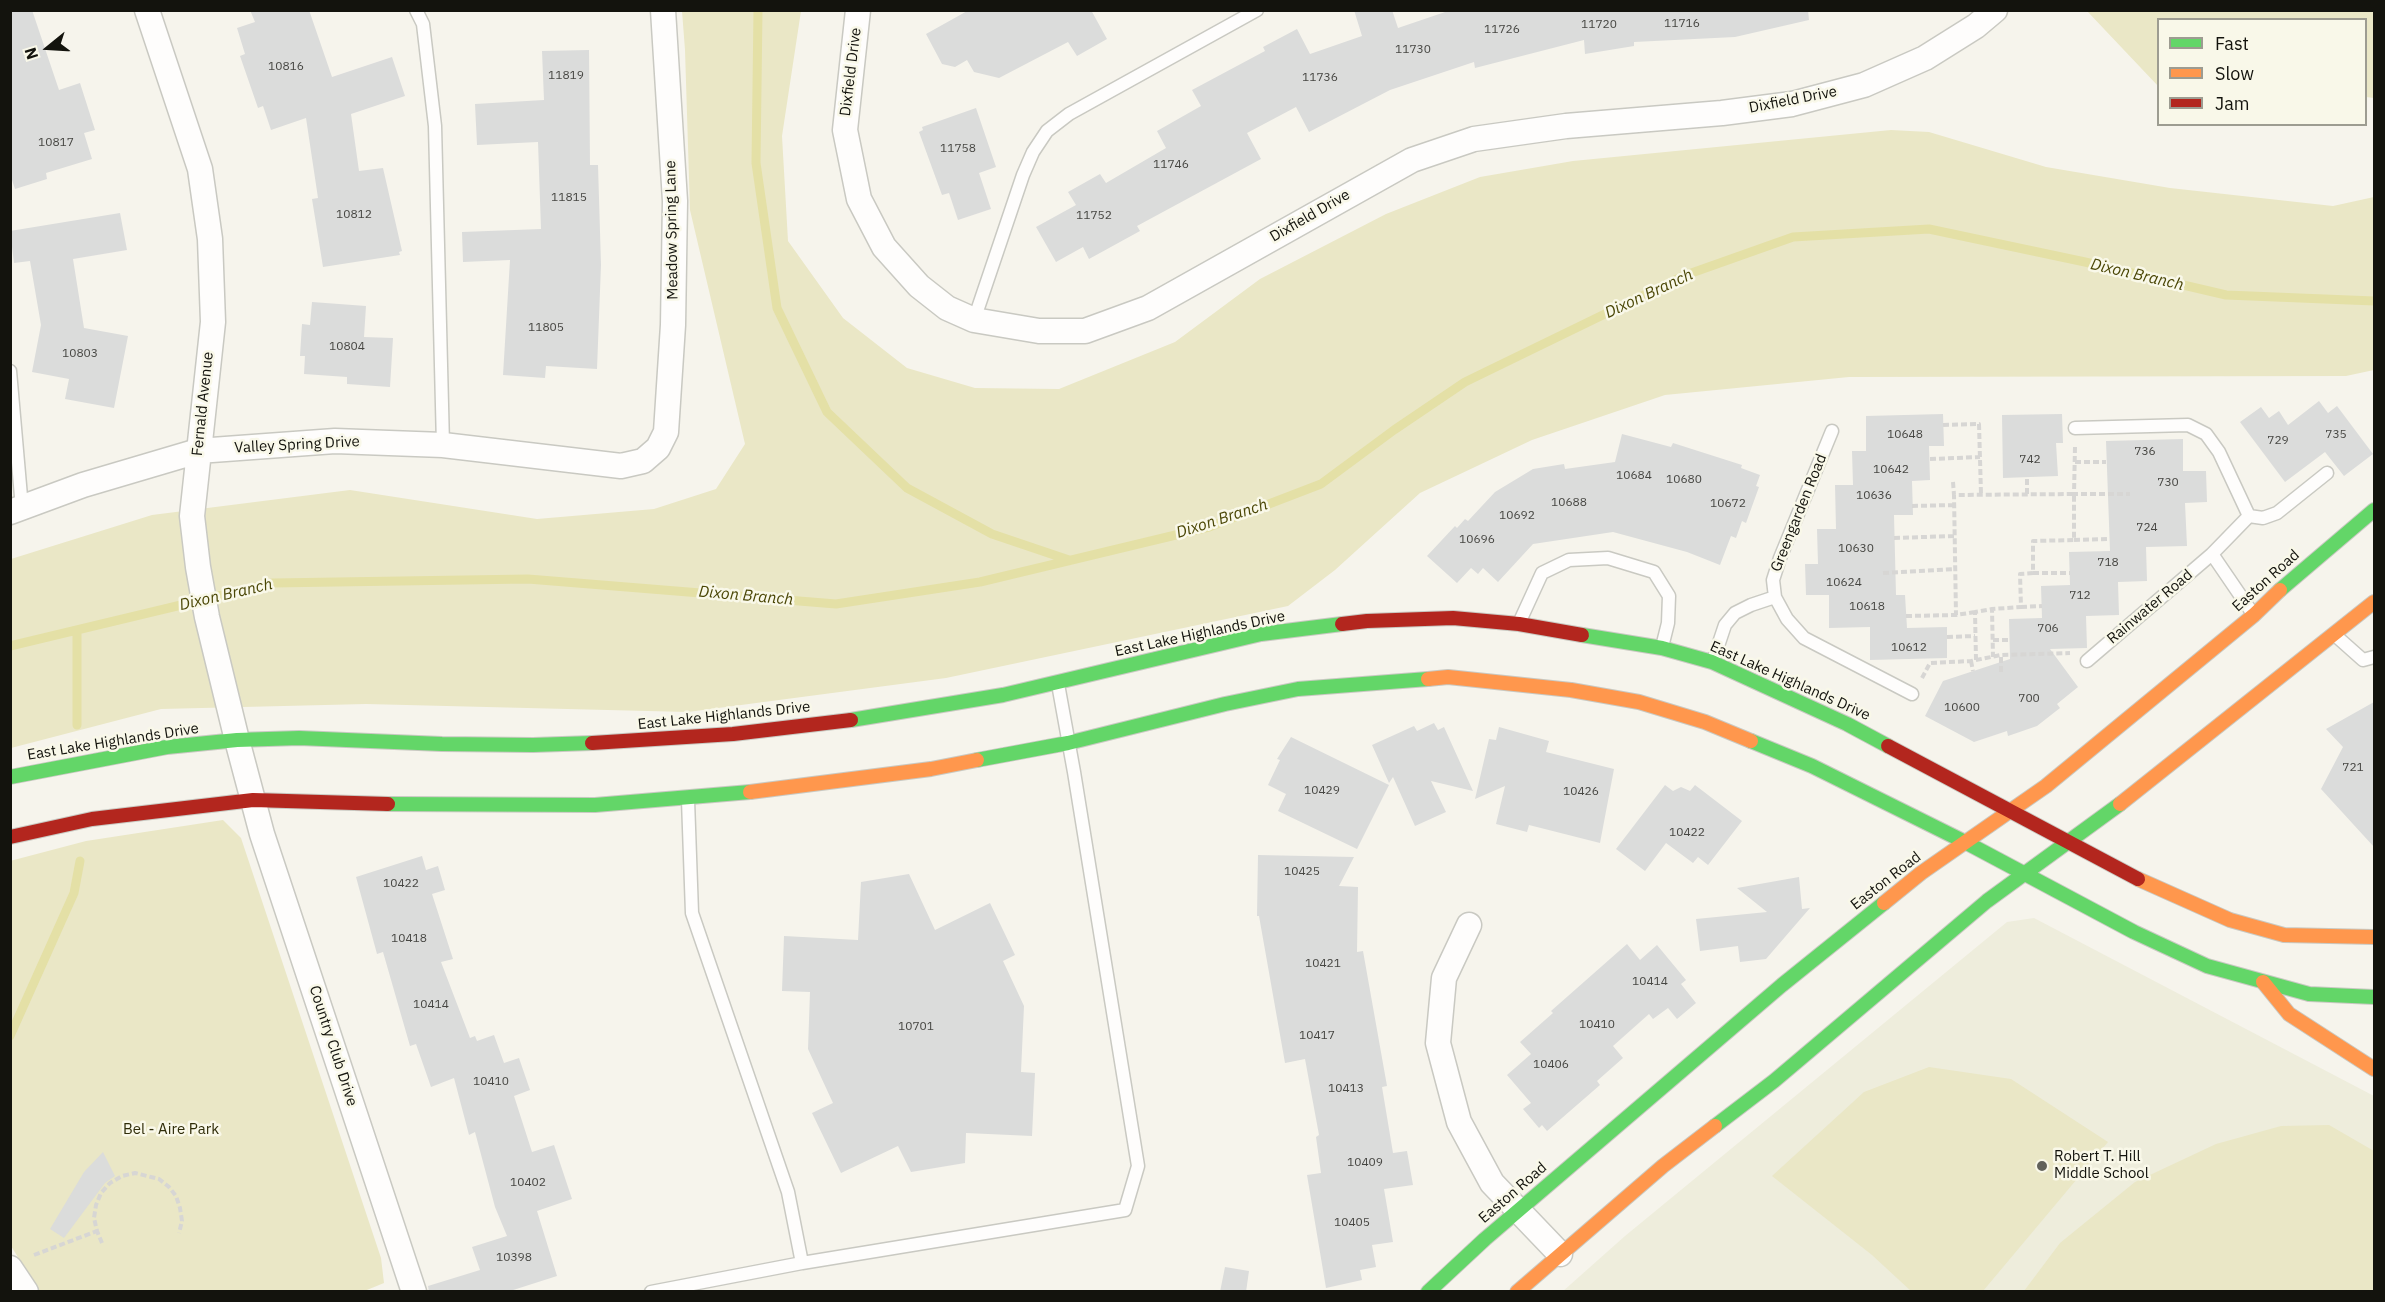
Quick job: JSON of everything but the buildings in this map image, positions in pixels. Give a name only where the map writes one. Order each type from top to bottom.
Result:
[{"type":"main road","name":"Easton Road","points":[[1428,1292],[1517,1211],[1782,985],[1921,873],[2046,786],[2254,615],[2295,575],[2374,510]]},
{"type":"main road","points":[[1517,1292],[1663,1166],[1774,1081],[2024,872],[2070,841],[2335,635],[2374,602]]},
{"type":"main road","name":"East Lake Highlands Drive","points":[[10,777],[166,747],[237,740],[299,738],[533,745],[733,734],[858,719],[1003,695],[1058,684],[1262,634],[1367,621],[1453,618],[1519,624],[1662,648],[1713,662],[1847,724],[2154,887],[2230,920],[2284,935],[2374,937]]},
{"type":"main road","points":[[10,837],[92,819],[253,800],[438,805],[595,805],[778,790],[931,769],[1068,743],[1225,704],[1298,689],[1448,677],[1571,690],[1639,702],[1705,722],[1812,765],[2024,872],[2134,932],[2207,966],[2309,994],[2374,997]]},
{"type":"main road","points":[[2263,982],[2289,1014],[2374,1069]]},
{"type":"street","name":"Fernald Avenue","points":[[147,10],[200,169],[210,239],[213,322],[192,516],[200,577],[219,665],[253,800]]},
{"type":"street","name":"Meadow Spring Lane","points":[[658,448],[666,432],[673,325],[675,201],[663,10]]},
{"type":"street","name":"Dixfield Drive","points":[[858,10],[845,130],[859,200],[884,247],[919,286],[947,308],[974,320],[1039,332],[1085,331],[1148,308],[1412,160],[1474,139],[1566,126],[1722,113],[1792,104],[1864,85],[1925,58],[1976,26],[1995,10]]},
{"type":"street","name":"Valley Spring Drive","points":[[16,510],[83,485],[198,451],[335,441],[443,445],[621,466],[643,461],[658,448]]},
{"type":"street","name":"Country Club Drive","points":[[253,800],[410,1290]]},
{"type":"street","points":[[1469,926],[1444,978],[1438,1043],[1460,1122],[1492,1183],[1560,1254]]},
{"type":"street","points":[[10,1268],[26,1292]]},
{"type":"lane","points":[[416,10],[423,24],[435,126],[443,445]]},
{"type":"lane","points":[[974,320],[1023,175],[1033,152],[1047,131],[1069,114],[1257,10]]},
{"type":"lane","points":[[10,371],[16,510]]},
{"type":"lane","points":[[2075,428],[2188,425],[2206,434],[2219,452],[2250,516],[2263,518],[2277,513],[2327,472]]},
{"type":"lane","name":"Greengarden Road","points":[[1775,597],[1773,580],[1779,558],[1832,431]]},
{"type":"lane","name":"Rainwater Road","points":[[2088,661],[2212,554],[2250,516]]},
{"type":"lane","points":[[2212,554],[2254,615]]},
{"type":"lane","points":[[1519,624],[1542,573],[1569,560],[1608,558],[1654,572],[1669,596],[1668,623],[1662,648]]},
{"type":"lane","points":[[1713,662],[1725,625],[1735,613],[1775,597],[1787,619],[1804,638],[1912,694]]},
{"type":"lane","points":[[2335,635],[2363,660],[2374,657]]},
{"type":"lane","points":[[651,1292],[802,1263],[1125,1210],[1138,1166],[1058,684]]},
{"type":"lane","points":[[688,799],[692,913],[788,1192],[802,1263]]},
{"type":"path","points":[[1943,425],[1979,424],[1982,494]]},
{"type":"path","points":[[2074,540],[2075,428]]},
{"type":"path","points":[[1930,459],[1980,457]]},
{"type":"path","points":[[2075,462],[2106,462]]},
{"type":"path","points":[[2027,477],[2027,494]]},
{"type":"path","points":[[1953,483],[1956,615]]},
{"type":"path","points":[[1953,495],[2130,494]]},
{"type":"path","points":[[1912,506],[1954,505]]},
{"type":"path","points":[[1894,538],[1954,536]]},
{"type":"path","points":[[2032,573],[2033,541],[2109,539]]},
{"type":"path","points":[[1883,573],[1955,569]]},
{"type":"path","points":[[2021,607],[2020,574],[2070,573]]},
{"type":"path","points":[[1906,616],[1956,615],[1992,609],[2042,606]]},
{"type":"path","points":[[1992,609],[1993,657]]},
{"type":"path","points":[[1973,671],[1976,636],[1975,612]]},
{"type":"path","points":[[1947,637],[1976,636]]},
{"type":"path","points":[[1993,640],[2010,640]]},
{"type":"path","points":[[1912,694],[1930,663],[1973,661],[2001,655],[2075,653],[2088,661]]},
{"type":"path","points":[[2001,655],[2001,672]]},
{"type":"path","points":[[102,1243],[96,1232],[94,1218],[101,1193],[110,1183],[122,1176],[135,1173],[159,1179],[172,1191],[180,1208],[182,1221],[179,1233]]},
{"type":"path","points":[[32,1255],[96,1232]]},
{"type":"shaded area","name":"Robert T. Hill Middle School","points":[[2034,918],[2374,1096],[2374,1291],[1562,1292],[1625,1236],[2007,922]]},
{"type":"green space","points":[[682,11],[801,11],[782,136],[788,241],[843,318],[907,368],[975,388],[1059,389],[1175,342],[1260,279],[1386,214],[1480,177],[1573,161],[1891,130],[1929,132],[2046,167],[2170,188],[2333,206],[2374,197],[2374,370],[2346,376],[1849,377],[1665,395],[1532,440],[1420,493],[1335,570],[1288,606],[946,678],[688,712],[366,704],[161,709],[11,748],[11,559],[152,515],[350,490],[537,519],[654,509],[716,489],[745,444],[690,210]]},
{"type":"green space","points":[[2087,11],[2374,11],[2374,98],[2367,97],[2367,18],[2157,18],[2157,85]]},
{"type":"green space","name":"Bel - Aire Park","points":[[223,820],[241,838],[381,1258],[384,1283],[362,1292],[39,1291],[11,1246],[10,861],[86,841]]},
{"type":"green space","points":[[1929,1067],[2011,1079],[2108,1142],[1983,1291],[1911,1291],[1872,1255],[1772,1176],[1864,1092]]},
{"type":"green space","points":[[2329,1125],[2374,1151],[2374,1291],[2024,1291],[2060,1243],[2135,1182],[2216,1144],[2281,1126]]},
{"type":"waterway","points":[[758,10],[756,163],[777,308],[827,412],[907,488],[992,534],[1069,560]]},
{"type":"waterway","name":"Dixon Branch","points":[[10,646],[273,583],[528,579],[836,604],[980,582],[1209,527],[1321,484],[1394,430],[1465,382],[1683,276],[1793,237],[1929,229],[2226,295],[2374,301]]},
{"type":"waterway","points":[[77,630],[77,725]]},
{"type":"waterway","points":[[10,1036],[74,893],[80,861]]},
{"type":"traffic: fast","points":[[2280,590],[2374,510]]},
{"type":"traffic: fast","points":[[851,720],[1003,695],[1261,634],[1342,624]]},
{"type":"traffic: fast","points":[[1582,635],[1662,648],[1712,662],[1847,724],[1888,746]]},
{"type":"traffic: fast","points":[[977,760],[1068,743],[1225,704],[1298,689],[1428,679]]},
{"type":"traffic: fast","points":[[10,777],[167,747],[237,740],[299,738],[442,744],[592,743]]},
{"type":"traffic: fast","points":[[1751,741],[1812,766],[1965,842],[2134,932],[2207,966],[2309,994],[2374,997]]},
{"type":"traffic: fast","points":[[388,804],[595,805],[750,792]]},
{"type":"traffic: fast","points":[[1715,1126],[1774,1081],[1987,901],[2120,804]]},
{"type":"traffic: fast","points":[[1428,1292],[1485,1239],[1782,985],[1884,903]]},
{"type":"traffic: slow","points":[[1884,903],[1921,873],[2046,786],[2254,615],[2280,590]]},
{"type":"traffic: slow","points":[[2120,804],[2374,602]]},
{"type":"traffic: slow","points":[[1428,679],[1448,677],[1571,690],[1639,702],[1705,722],[1751,741]]},
{"type":"traffic: slow","points":[[750,792],[931,769],[977,760]]},
{"type":"traffic: slow","points":[[2138,879],[2230,920],[2284,935],[2374,937]]},
{"type":"traffic: slow","points":[[2263,982],[2289,1014],[2374,1069]]},
{"type":"traffic: slow","points":[[1517,1292],[1663,1166],[1715,1126]]},
{"type":"traffic: jam","points":[[1342,624],[1453,618],[1519,624],[1582,635]]},
{"type":"traffic: jam","points":[[592,743],[733,734],[851,720]]},
{"type":"traffic: jam","points":[[1888,746],[2138,879]]},
{"type":"traffic: jam","points":[[10,837],[92,819],[253,800],[388,804]]},
{"type":"place","name":"Robert T. Hill Middle School","points":[[2042,1166]]}]
